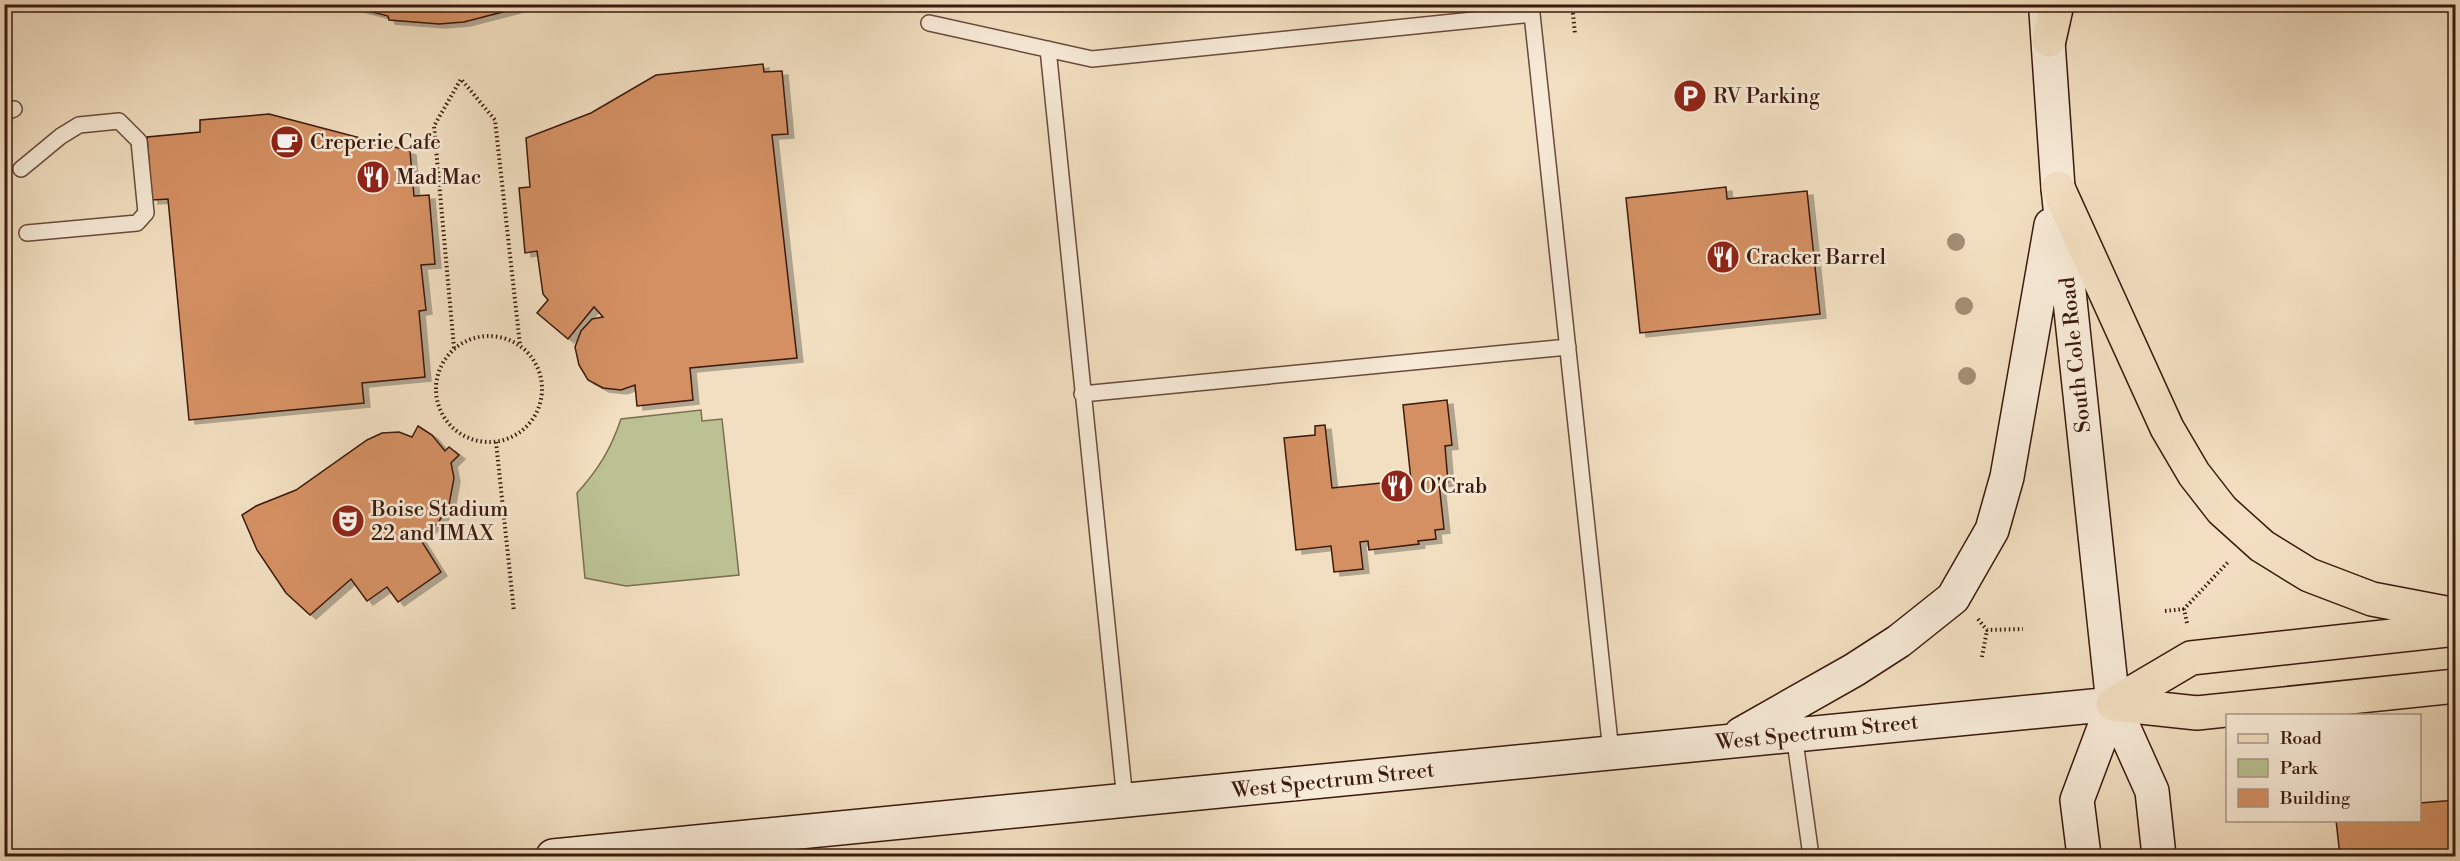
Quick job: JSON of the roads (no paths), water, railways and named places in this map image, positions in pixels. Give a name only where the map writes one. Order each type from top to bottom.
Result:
[{"type":"main road","name":"South Cole Road","points":[[2045,4],[2058,188],[2113,704],[2152,791],[2159,856]]},
{"type":"main road","points":[[2049,40],[2057,4]]},
{"type":"main road","points":[[2058,188],[2167,428],[2194,474],[2222,510],[2262,546],[2308,575],[2372,599],[2456,615]]},
{"type":"main road","points":[[1729,741],[1854,670],[1899,641],[1953,597],[1992,530],[2007,477],[2058,188]]},
{"type":"main road","points":[[2113,704],[2191,658],[2456,629]]},
{"type":"main road","points":[[2113,704],[2197,713],[2456,686]]},
{"type":"main road","name":"South Cole Road","points":[[2084,856],[2077,800],[2113,704]]},
{"type":"main road","name":"West Spectrum Street","points":[[553,856],[2113,704]]},
{"type":"lane","points":[[929,23],[1092,59],[1532,14],[1611,752]]},
{"type":"lane","points":[[1048,49],[1125,800]]},
{"type":"lane","points":[[21,169],[61,136],[79,125],[118,121],[139,141],[146,213],[137,223],[27,233]]},
{"type":"lane","points":[[1082,394],[1568,347]]},
{"type":"lane","points":[[1794,734],[1811,856]]},
{"type":"place","name":"RV Parking","points":[[1690,96]]},
{"type":"place","name":"Creperie Cafe","points":[[287,142]]},
{"type":"place","name":"Mad Mac","points":[[373,177]]},
{"type":"place","name":"Cracker Barrel","points":[[1723,257]]},
{"type":"place","name":"O'Crab","points":[[1397,486]]},
{"type":"place","name":"Boise Stadium 22 and IMAX","points":[[348,521]]}]
